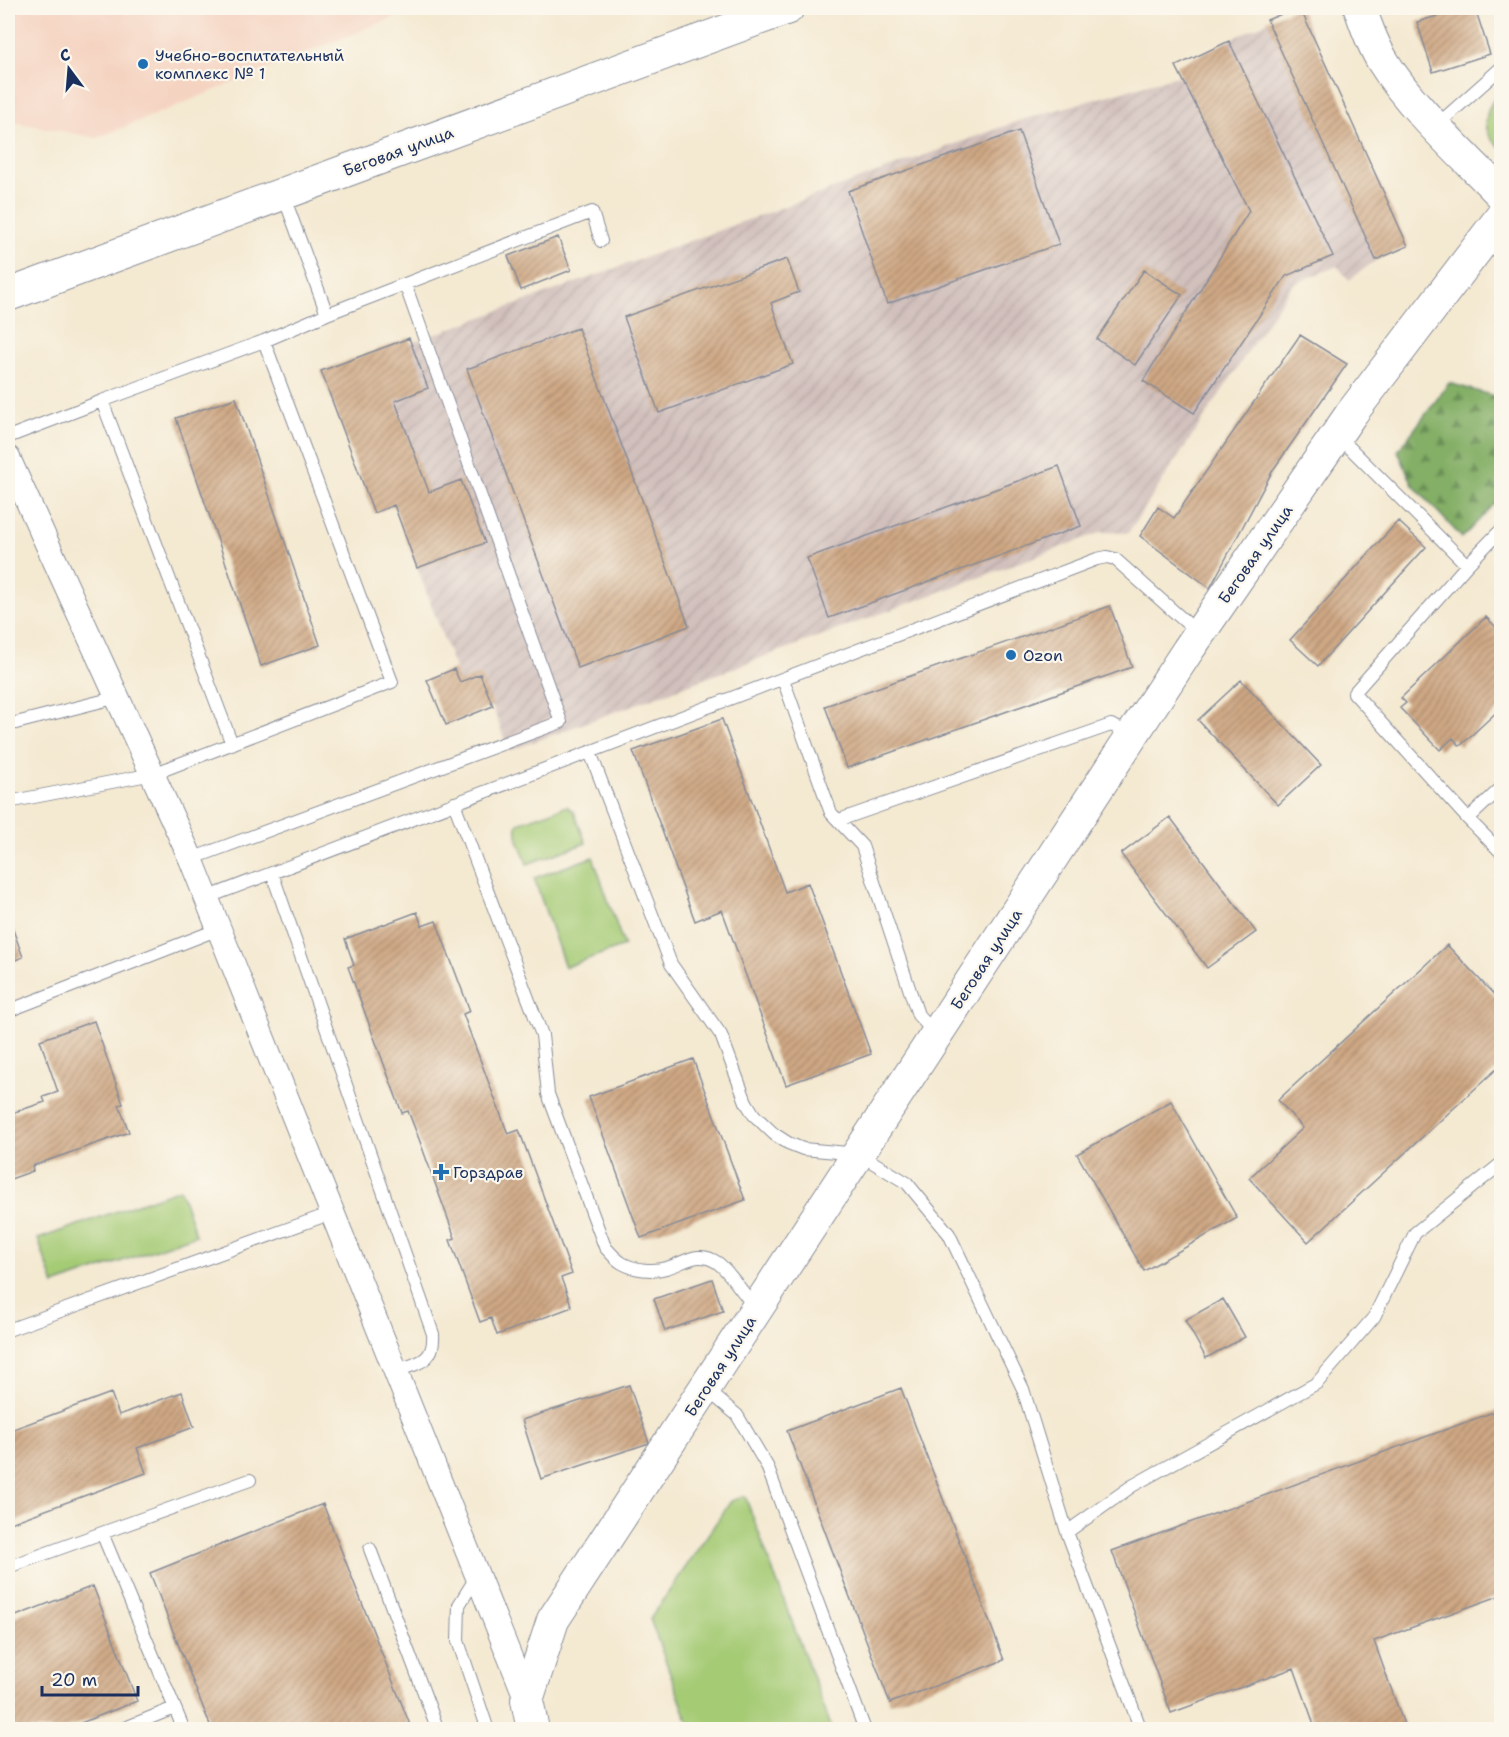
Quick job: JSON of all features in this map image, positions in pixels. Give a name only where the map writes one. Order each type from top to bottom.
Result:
[{"type":"street","name":"Беговая улица","points":[[8,295],[788,8]]},
{"type":"street","points":[[1363,8],[1371,37],[1384,63],[1406,94],[1502,195]]},
{"type":"street","name":"Беговая улица","points":[[530,1715],[553,1620],[1199,634],[1336,435],[1502,216]]},
{"type":"street","points":[[8,458],[207,897],[530,1715]]},
{"type":"lane","points":[[1436,126],[1502,67]]},
{"type":"lane","points":[[283,193],[327,314]]},
{"type":"lane","points":[[8,436],[264,341],[327,314],[592,212],[601,241]]},
{"type":"lane","points":[[191,859],[561,722],[405,284]]},
{"type":"lane","points":[[8,802],[153,774],[392,682],[264,341]]},
{"type":"lane","points":[[102,401],[232,744]]},
{"type":"lane","points":[[1336,435],[1467,565]]},
{"type":"lane","points":[[1502,529],[1467,565],[1354,693],[1468,819],[1502,853]]},
{"type":"lane","points":[[207,897],[1107,557],[1115,559],[1199,634]]},
{"type":"lane","points":[[783,679],[831,813],[862,846],[918,1015],[936,1035]]},
{"type":"lane","points":[[8,725],[118,697]]},
{"type":"lane","points":[[839,820],[1111,725],[1133,734]]},
{"type":"lane","points":[[590,752],[671,964],[722,1035],[746,1102],[754,1115],[774,1134],[788,1143],[803,1149],[859,1154],[907,1183],[949,1234],[1023,1389],[1067,1532],[1142,1730]]},
{"type":"lane","points":[[1468,819],[1502,787]]},
{"type":"lane","points":[[454,803],[542,1035],[548,1094],[605,1247],[620,1262],[633,1268],[655,1270],[668,1268],[694,1256],[704,1256],[718,1263],[756,1310]]},
{"type":"lane","points":[[272,873],[433,1334],[434,1347],[425,1359],[395,1371]]},
{"type":"lane","points":[[8,1011],[219,929]]},
{"type":"lane","points":[[1067,1532],[1132,1486],[1317,1383],[1374,1317],[1415,1233],[1502,1163]]},
{"type":"lane","points":[[8,1330],[332,1213]]},
{"type":"lane","points":[[705,1388],[737,1414],[767,1466],[865,1730]]},
{"type":"lane","points":[[8,1567],[250,1480]]},
{"type":"lane","points":[[102,1533],[184,1730]]},
{"type":"lane","points":[[370,1550],[438,1730]]},
{"type":"lane","points":[[477,1576],[459,1605],[458,1641],[488,1730]]},
{"type":"lane","points":[[120,1730],[174,1708]]},
{"type":"shaded area","name":"Учебно-воспитательный комплекс № 1","points":[[8,8],[417,8],[97,138],[8,121]]},
{"type":"shaded area","points":[[1300,8],[1408,246],[1376,260],[1349,280],[1337,266],[1292,285],[1128,533],[1102,532],[509,751],[480,674],[460,682],[394,506],[374,513],[321,371],[409,338],[411,343],[1024,119],[1181,75],[1176,66]]},
{"type":"green space","points":[[1501,92],[1501,147],[1489,135],[1486,120],[1491,104]]},
{"type":"green space","points":[[1449,383],[1501,398],[1501,497],[1462,538],[1413,485],[1398,451]]},
{"type":"green space","points":[[567,806],[574,812],[586,843],[527,864],[518,838],[518,823]]},
{"type":"green space","points":[[593,857],[624,946],[565,967],[534,878]]},
{"type":"green space","points":[[180,1189],[196,1235],[54,1285],[38,1239]]},
{"type":"green space","points":[[745,1496],[832,1729],[691,1729],[650,1619],[731,1501]]},
{"type":"building","points":[[1300,8],[1408,246],[1376,260],[1267,20]]},
{"type":"building","points":[[1464,8],[1475,8],[1490,54],[1433,72],[1417,22]]},
{"type":"building","points":[[1229,41],[1333,256],[1286,276],[1194,413],[1143,381],[1249,211],[1176,66]]},
{"type":"building","points":[[1019,131],[1059,244],[887,304],[848,191]]},
{"type":"building","points":[[558,237],[571,270],[521,290],[508,256]]},
{"type":"building","points":[[787,259],[799,292],[771,303],[793,364],[659,413],[624,317]]},
{"type":"building","points":[[1144,270],[1182,295],[1135,365],[1097,339]]},
{"type":"building","points":[[578,328],[689,626],[578,668],[467,369]]},
{"type":"building","points":[[1300,335],[1347,364],[1273,470],[1210,588],[1140,536],[1158,507],[1174,518]]},
{"type":"building","points":[[409,338],[428,388],[395,401],[429,492],[461,480],[485,543],[417,568],[394,505],[374,513],[321,371]]},
{"type":"building","points":[[236,398],[320,645],[261,666],[176,418]]},
{"type":"building","points":[[1059,466],[1081,526],[829,618],[807,558]]},
{"type":"building","points":[[1398,521],[1426,547],[1318,666],[1290,640]]},
{"type":"building","points":[[1110,606],[1132,667],[847,768],[825,706]]},
{"type":"building","points":[[1486,617],[1502,633],[1502,707],[1460,746],[1453,738],[1440,750],[1400,708],[1406,703],[1401,698]]},
{"type":"building","points":[[454,669],[460,682],[480,674],[493,706],[446,725],[427,680]]},
{"type":"building","points":[[1241,680],[1321,765],[1278,805],[1198,720]]},
{"type":"building","points":[[722,719],[785,892],[808,883],[871,1054],[786,1085],[722,910],[695,921],[633,751]]},
{"type":"building","points":[[1170,817],[1256,932],[1207,968],[1121,854]]},
{"type":"building","points":[[417,912],[422,926],[436,921],[470,1011],[463,1014],[508,1134],[519,1130],[572,1274],[561,1278],[572,1307],[497,1335],[491,1318],[480,1322],[450,1240],[455,1238],[419,1139],[408,1111],[402,1113],[348,967],[354,965],[345,939]]},
{"type":"building","points":[[8,916],[23,957],[8,963]]},
{"type":"building","points":[[1447,945],[1502,1003],[1502,1064],[1308,1242],[1249,1178],[1303,1128],[1278,1100]]},
{"type":"building","points":[[94,1021],[123,1104],[119,1105],[129,1132],[32,1166],[33,1171],[8,1180],[8,1106],[10,1105],[12,1113],[45,1102],[43,1097],[58,1092],[40,1040]]},
{"type":"building","points":[[693,1059],[745,1200],[641,1238],[589,1097]]},
{"type":"building","points":[[1171,1101],[1237,1218],[1144,1271],[1077,1154]]},
{"type":"building","points":[[712,1279],[723,1311],[665,1331],[654,1299]]},
{"type":"building","points":[[1223,1299],[1245,1337],[1206,1358],[1185,1320]]},
{"type":"building","points":[[629,1385],[649,1443],[541,1479],[522,1420]]},
{"type":"building","points":[[901,1388],[1004,1660],[890,1703],[787,1431]]},
{"type":"building","points":[[182,1392],[194,1427],[137,1448],[146,1473],[8,1524],[8,1431],[111,1393],[119,1415]]},
{"type":"building","points":[[1502,1409],[1502,1595],[1374,1641],[1406,1730],[1316,1730],[1294,1668],[1171,1713],[1112,1551]]},
{"type":"building","points":[[323,1504],[412,1730],[212,1730],[150,1573]]},
{"type":"building","points":[[93,1586],[137,1701],[63,1730],[8,1730],[8,1619]]},
{"type":"place","name":"Учебно-воспитательный комплекс № 1","points":[[143,64]]},
{"type":"place","name":"Ozon","points":[[1011,655]]},
{"type":"place","name":"Горздрав","points":[[441,1172]]}]
